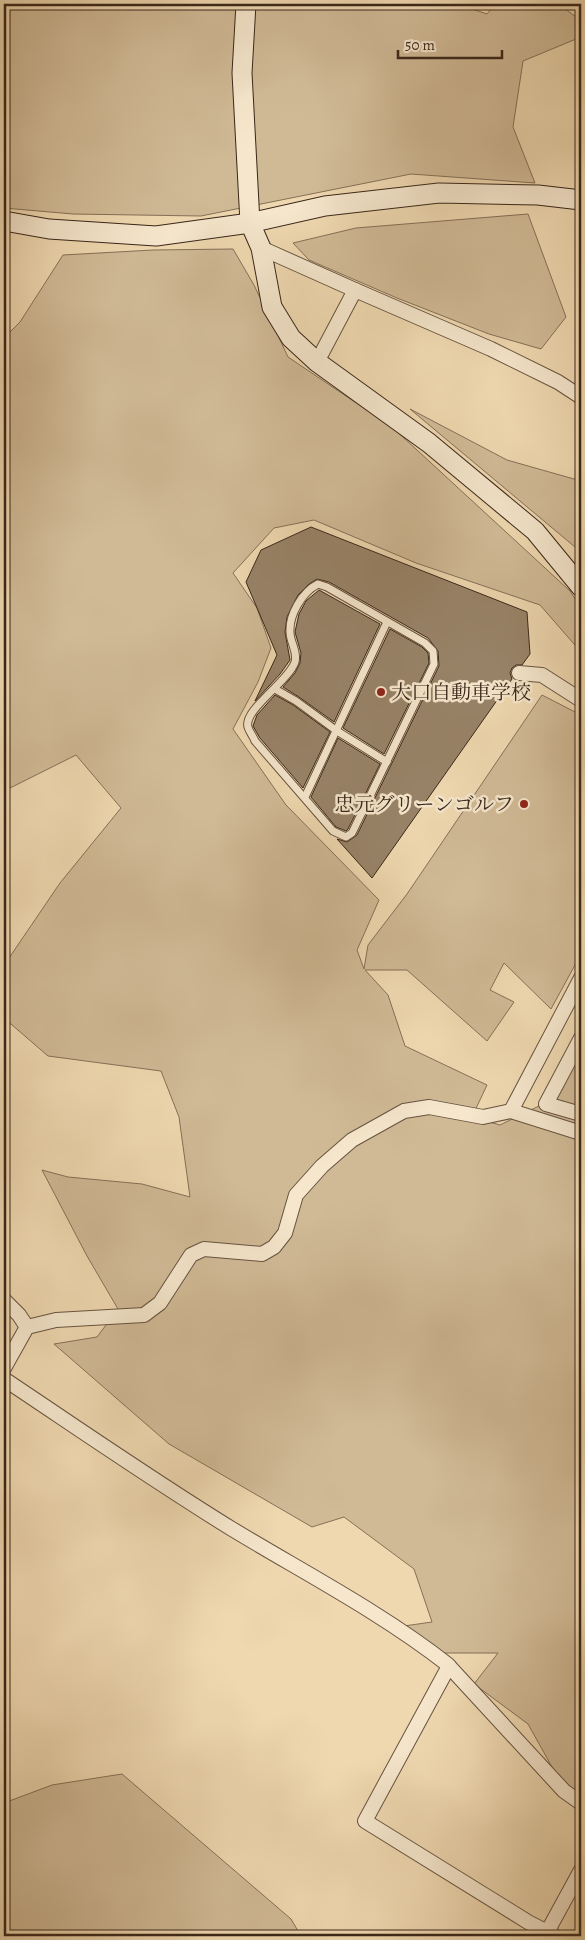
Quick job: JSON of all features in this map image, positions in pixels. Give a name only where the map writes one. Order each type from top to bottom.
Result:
[{"type":"street","points":[[246,4],[242,73],[250,223],[261,248],[272,307],[292,338],[317,362],[429,443],[527,525],[581,587]]},
{"type":"street","points":[[4,221],[49,229],[156,236],[250,223],[325,206],[439,194],[538,195],[581,200]]},
{"type":"street","points":[[261,248],[491,349],[558,382],[581,397]]},
{"type":"street","points":[[317,362],[355,290]]},
{"type":"street","points":[[519,673],[542,675],[581,700]]},
{"type":"street","points":[[511,1111],[581,978]]},
{"type":"street","points":[[581,1038],[546,1104],[581,1114]]},
{"type":"street","points":[[4,1368],[27,1327],[56,1320],[144,1315],[160,1303],[191,1255],[204,1249],[262,1254],[274,1247],[286,1233],[296,1195],[322,1166],[352,1140],[404,1111],[429,1107],[483,1117],[511,1111],[581,1133]]},
{"type":"street","points":[[4,1300],[19,1315],[27,1327]]},
{"type":"street","points":[[4,1378],[134,1466],[373,1614],[434,1654],[449,1666],[564,1791],[581,1803]]},
{"type":"street","points":[[449,1666],[365,1821],[549,1935],[581,1870]]},
{"type":"lane","points":[[318,584],[327,586],[425,643],[433,651],[434,664],[352,833],[346,837],[333,831],[255,740],[248,726],[247,720],[252,712],[275,689],[295,662],[296,652],[290,633],[293,614],[312,587],[318,584]]},
{"type":"lane","points":[[305,797],[387,622]]},
{"type":"lane","points":[[275,689],[387,762]]},
{"type":"shaded area","points":[[4,4],[458,4],[487,14],[495,4],[559,4],[581,21],[581,37],[523,61],[513,127],[535,183],[411,174],[201,216],[73,214],[4,208]]},
{"type":"shaded area","points":[[528,214],[566,317],[541,349],[489,334],[397,298],[309,260],[293,243],[356,228]]},
{"type":"shaded area","points":[[233,249],[254,285],[288,357],[392,427],[570,591],[581,608],[581,652],[540,605],[416,563],[314,520],[274,528],[233,573],[257,608],[271,648],[258,682],[233,729],[286,805],[379,900],[357,950],[364,969],[368,945],[407,894],[542,695],[581,715],[581,954],[551,1009],[504,963],[490,990],[514,1002],[487,1041],[407,970],[365,970],[388,995],[405,1046],[487,1085],[472,1117],[500,1125],[539,1106],[581,1023],[581,1819],[528,1724],[474,1684],[498,1653],[439,1653],[397,1627],[432,1622],[414,1569],[344,1517],[312,1527],[169,1444],[54,1344],[97,1337],[118,1309],[87,1256],[42,1170],[68,1177],[142,1184],[190,1197],[179,1117],[161,1071],[48,1056],[4,1018],[4,975],[7,961],[60,883],[121,808],[76,755],[4,791],[4,338],[20,322],[63,255],[153,250]]},
{"type":"shaded area","points":[[410,409],[507,460],[581,481],[581,552]]},
{"type":"shaded area","points":[[122,1774],[291,1919],[301,1936],[4,1936],[4,1803],[52,1785]]},
{"type":"building","points":[[311,527],[527,612],[530,654],[522,665],[516,665],[512,668],[510,673],[512,679],[372,878],[337,839],[347,842],[357,835],[439,666],[438,651],[428,638],[329,582],[317,579],[298,595],[287,617],[285,632],[290,660],[255,701],[277,655],[246,582],[261,550]]},
{"type":"building","points":[[319,590],[380,624],[334,722],[283,687],[295,673],[300,663],[301,653],[295,632],[299,614],[306,601]]},
{"type":"building","points":[[390,629],[422,647],[428,653],[429,663],[384,754],[343,728]]},
{"type":"building","points":[[275,695],[293,705],[330,732],[303,788],[260,738],[253,726],[257,715]]},
{"type":"building","points":[[338,738],[380,764],[346,831],[336,827],[311,797]]},
{"type":"place","name":"大口自動車学校","points":[[381,692]]},
{"type":"place","name":"忠元グリーンゴルフ","points":[[524,804]]}]
